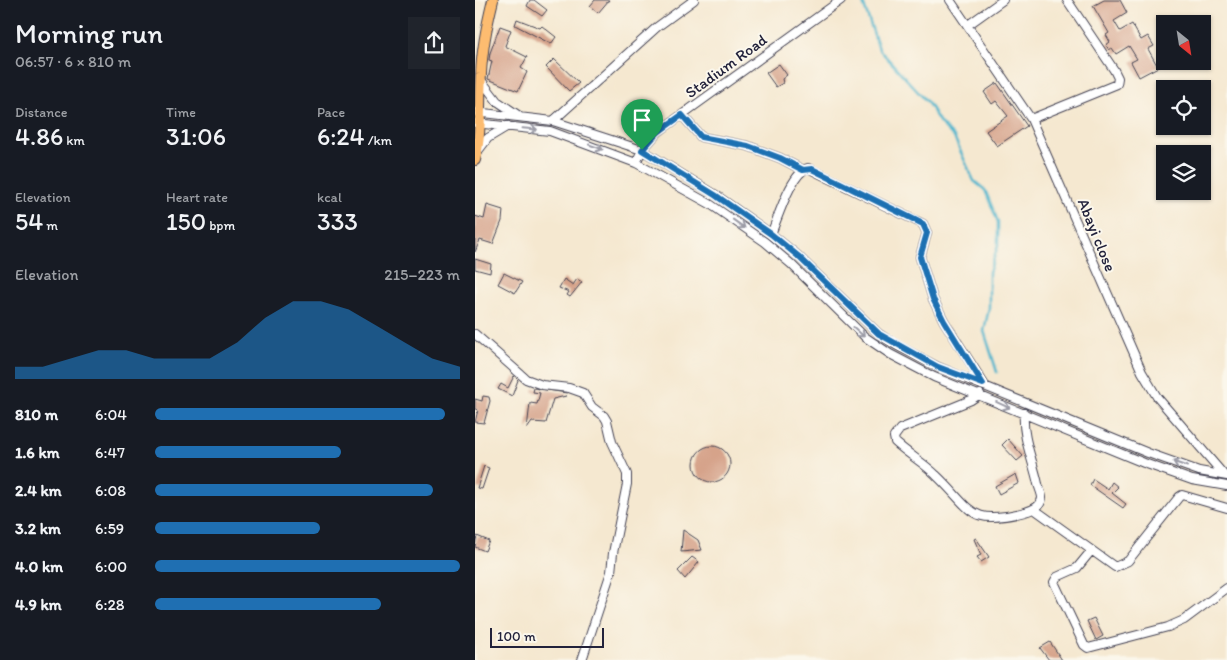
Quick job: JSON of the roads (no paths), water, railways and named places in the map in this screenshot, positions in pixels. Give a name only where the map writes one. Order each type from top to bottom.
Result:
[{"type":"main road","points":[[476,157],[481,76],[487,26],[493,0]]},
{"type":"main road","points":[[475,92],[481,76]]},
{"type":"street","points":[[553,121],[657,27],[694,0]]},
{"type":"street","name":"Stadium Road","points":[[636,163],[642,150],[658,132],[841,0]]},
{"type":"street","name":"Abayi close","points":[[950,0],[1031,119],[1142,372],[1157,397],[1226,476]]},
{"type":"street","points":[[968,25],[1003,0]]},
{"type":"street","points":[[1031,119],[1117,84],[1118,78],[1114,70],[1067,0]]},
{"type":"street","points":[[481,76],[491,94],[503,105],[522,117]]},
{"type":"street","points":[[682,115],[701,137],[748,146],[780,158],[803,170],[812,169],[925,227],[927,233],[920,257],[933,299],[944,321],[983,384]]},
{"type":"street","points":[[477,117],[522,117],[553,121],[642,150],[715,195],[771,234],[798,256],[879,334],[938,367],[1179,465],[1226,476]]},
{"type":"street","points":[[477,117],[507,126],[550,131],[636,163],[710,204],[765,242],[791,264],[847,321],[872,343],[934,377],[980,394],[1024,414],[1176,475],[1227,486]]},
{"type":"street","points":[[476,157],[487,138],[507,126]]},
{"type":"street","points":[[771,234],[789,190],[803,170]]},
{"type":"street","points":[[475,334],[526,379],[542,385],[569,388],[583,393],[592,407],[604,416],[607,421],[612,442],[627,474],[627,484],[611,572],[582,660]]},
{"type":"street","points":[[980,394],[971,400],[900,429],[894,437],[895,442],[923,464],[975,514],[986,518],[999,518],[1035,510],[1042,498],[1034,462],[1023,434],[1024,414]]},
{"type":"street","points":[[1035,510],[1115,567],[1124,564],[1168,508],[1182,496],[1227,508]]},
{"type":"street","points":[[1091,551],[1077,568],[1057,577],[1054,582],[1084,645],[1088,648],[1168,628],[1184,620],[1227,588]]},
{"type":"waterway","points":[[862,0],[879,49],[928,103],[940,123],[954,137],[974,181],[985,190],[998,222],[998,246],[989,272],[989,308],[984,331],[997,372]]}]
